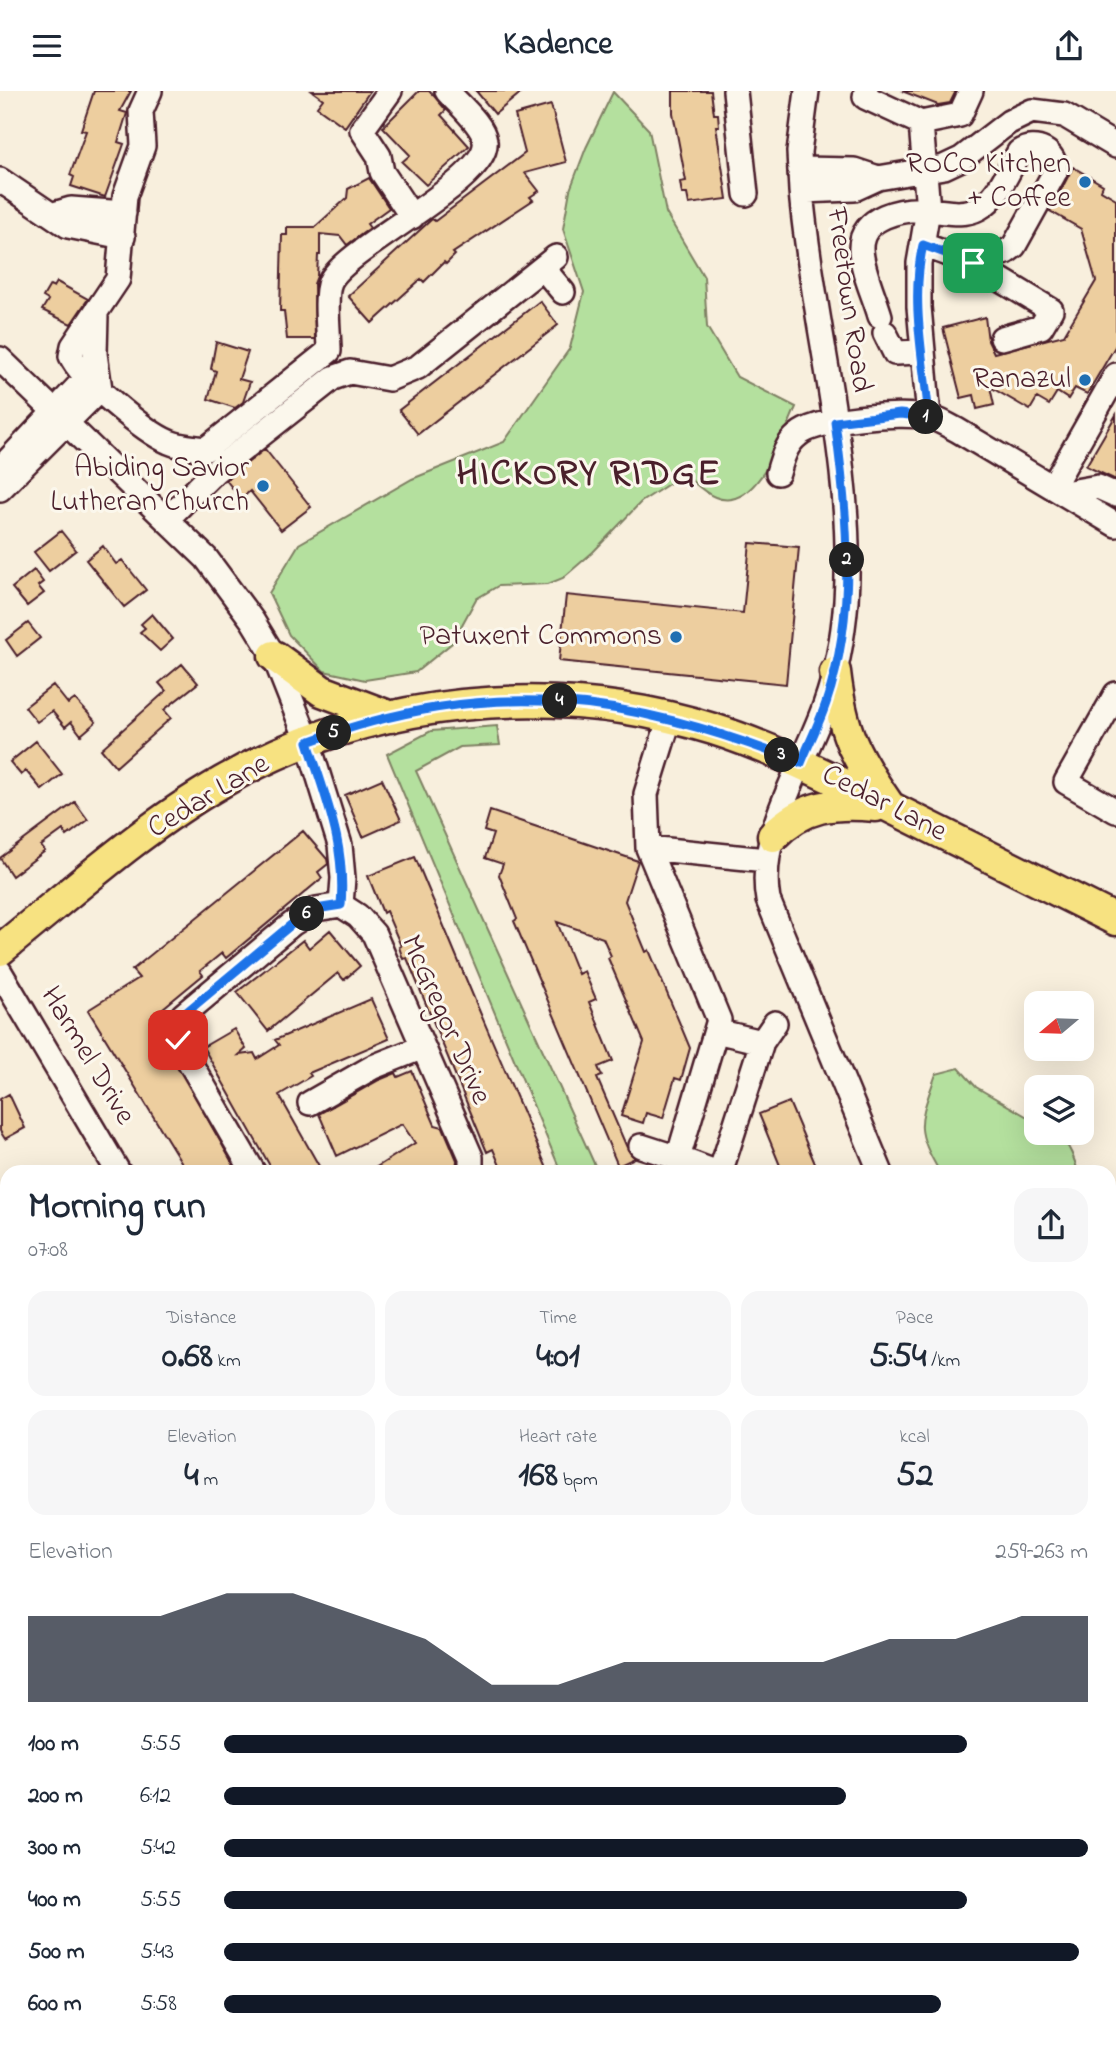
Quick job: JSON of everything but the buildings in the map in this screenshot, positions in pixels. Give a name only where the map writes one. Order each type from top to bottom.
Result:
[{"type":"main road","points":[[274,656],[322,691],[391,717]]},
{"type":"main road","points":[[835,672],[839,706],[847,737],[863,768],[891,807]]},
{"type":"main road","name":"Cedar Lane","points":[[0,950],[184,805],[248,768],[308,742],[391,717],[469,704],[550,701],[632,709],[714,729],[801,763],[1116,920]]},
{"type":"main road","points":[[769,848],[786,822],[825,804],[891,807]]},
{"type":"street","points":[[0,489],[94,382],[96,315],[118,279],[125,196],[143,146],[141,111],[150,91]]},
{"type":"street","points":[[390,91],[362,130],[379,156],[382,172],[412,217]]},
{"type":"street","points":[[94,382],[148,432],[172,444],[206,449],[329,351],[331,280],[347,263],[412,217],[484,156],[486,143],[483,132],[447,91]]},
{"type":"street","points":[[735,91],[746,194]]},
{"type":"street","name":"Freetown Road","points":[[769,848],[826,704],[835,672],[842,639],[848,553],[845,500],[835,422],[800,180],[801,122],[807,91]]},
{"type":"street","points":[[866,91],[865,97],[921,123],[960,115],[971,91]]},
{"type":"street","points":[[800,180],[854,189],[878,178],[925,172],[961,159],[1009,122],[1032,111],[1065,115],[1116,146]]},
{"type":"street","points":[[921,123],[928,209],[918,283],[929,417]]},
{"type":"street","points":[[923,352],[895,353],[882,324],[861,250],[866,233],[881,217],[891,213],[928,209],[951,214],[976,209],[996,193],[1019,152],[1025,148],[1038,148],[1052,155],[1056,163],[1055,172],[1024,233],[1006,252],[973,263]]},
{"type":"street","points":[[0,180],[68,226],[123,237]]},
{"type":"street","points":[[54,214],[71,209],[124,213]]},
{"type":"street","points":[[923,245],[973,263],[1051,310],[1041,327],[1002,338]]},
{"type":"street","points":[[167,519],[214,472],[333,378],[350,372],[389,379],[404,375],[418,367],[549,263],[563,292]]},
{"type":"street","points":[[0,359],[167,519],[229,585],[274,656],[308,742],[340,845],[343,878],[341,905],[316,909],[292,924],[183,1015],[176,1031],[182,1049],[249,1165]]},
{"type":"street","points":[[1059,490],[1116,375]]},
{"type":"street","points":[[778,473],[784,455],[800,432],[835,422],[900,414],[929,417],[1116,525]]},
{"type":"street","points":[[0,469],[61,417]]},
{"type":"street","points":[[1059,490],[1098,487],[1116,495]]},
{"type":"street","points":[[1116,694],[1066,782],[1116,811]]},
{"type":"street","points":[[670,717],[646,794],[648,848],[719,1020],[678,1158]]},
{"type":"street","points":[[648,848],[769,848],[768,900],[878,1165]]},
{"type":"street","name":"McGregor Drive","points":[[341,905],[358,916],[374,935],[471,1157],[471,1165]]},
{"type":"street","name":"Harmel Drive","points":[[0,972],[114,1165]]},
{"type":"street","points":[[722,1165],[762,1042],[775,1023]]},
{"type":"street","points":[[716,1031],[762,1042]]},
{"type":"street","points":[[310,1103],[373,1067],[423,1047]]},
{"type":"street","points":[[641,1146],[697,1165]]},
{"type":"green space","points":[[613,92],[649,130],[666,213],[704,277],[707,327],[737,377],[796,407],[776,452],[755,483],[743,494],[730,499],[715,497],[684,474],[641,502],[593,552],[563,578],[548,584],[498,586],[476,599],[452,643],[416,672],[365,680],[324,671],[289,635],[269,593],[299,544],[412,479],[504,442],[570,348],[584,292],[563,229],[570,190],[586,148]]},
{"type":"green space","points":[[497,726],[500,745],[460,747],[416,771],[595,1165],[558,1165],[387,754],[431,731]]},
{"type":"green space","points":[[959,1068],[976,1087],[1024,1115],[1024,1145],[1067,1145],[1076,1165],[936,1165],[923,1134],[926,1103],[936,1074]]},
{"type":"place","name":"ROCO Kitchen + Coffee","points":[[1085,182]]},
{"type":"place","name":"Ranazul","points":[[1085,380]]},
{"type":"place","name":"Abiding Savior Lutheran Church","points":[[263,486]]},
{"type":"place","name":"Patuxent Commons","points":[[676,637]]},
{"type":"district","name":"HICKORY RIDGE","points":[[589,475]]},
{"type":"route","points":[[178,1040],[176,1031],[183,1015],[292,924],[316,909],[341,905],[343,878],[340,845],[308,742],[345,729],[422,710],[503,701],[550,701],[632,709],[670,717],[714,729],[801,763],[826,704],[835,672],[846,601],[848,553],[845,500],[835,422],[880,415],[929,417],[919,307],[919,263],[923,245],[973,263]]}]
